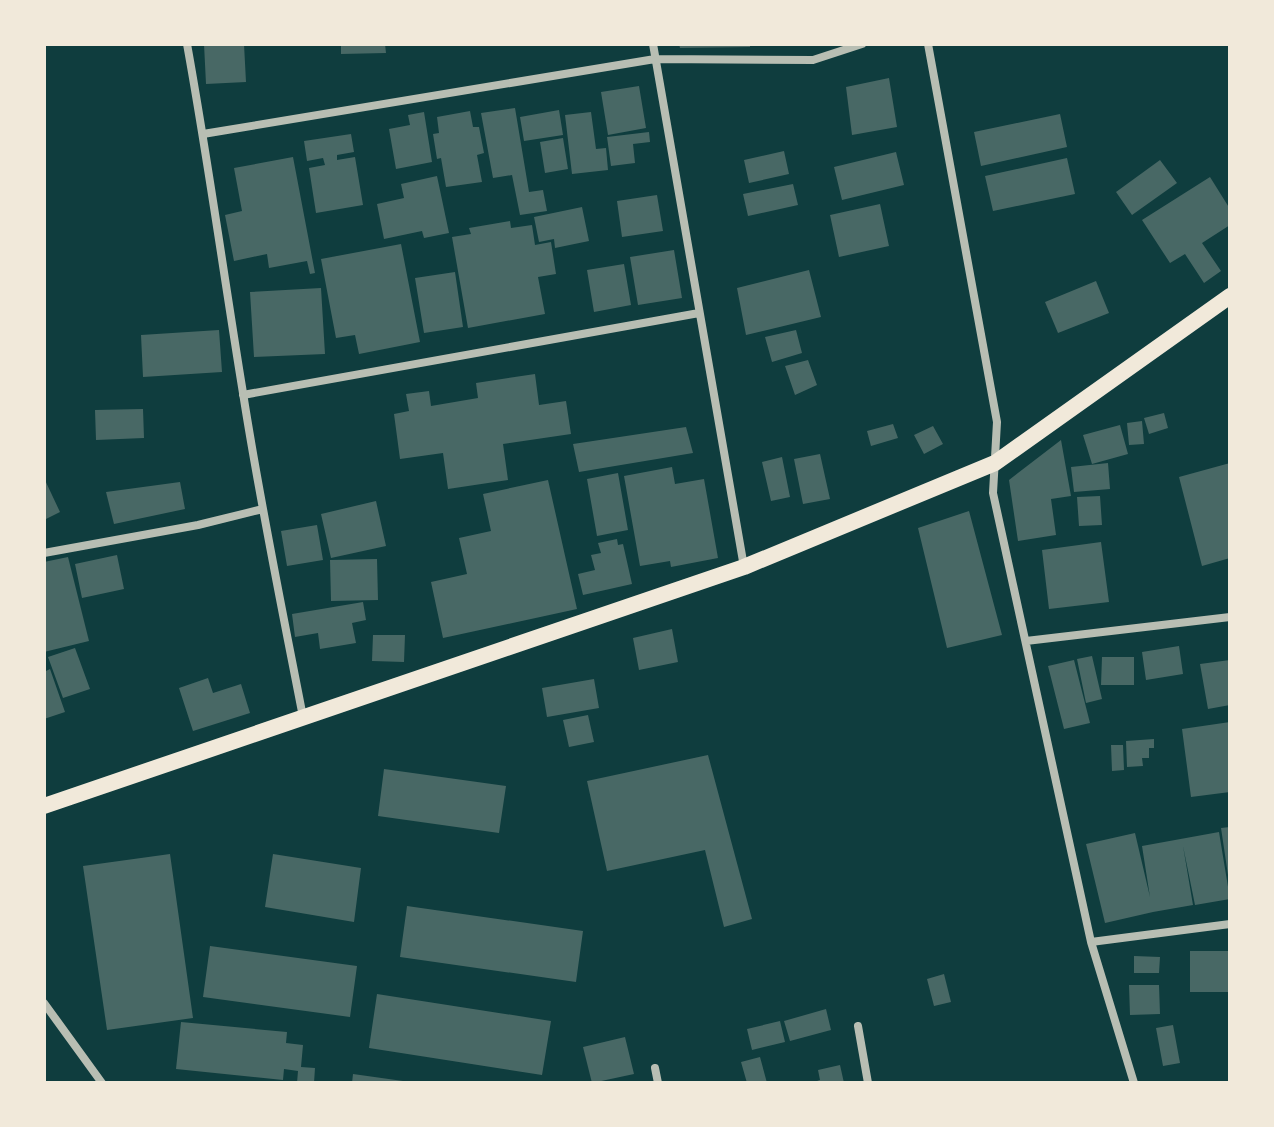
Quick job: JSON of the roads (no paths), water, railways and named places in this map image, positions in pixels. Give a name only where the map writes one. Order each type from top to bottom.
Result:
[{"type":"main road","points":[[44,806],[744,567],[995,463],[1230,296]]},
{"type":"street","points":[[187,44],[243,395],[303,718]]},
{"type":"street","points":[[653,44],[744,567]]},
{"type":"street","points":[[203,134],[655,59],[813,60],[862,44]]},
{"type":"street","points":[[928,44],[997,422],[993,493],[1091,942],[1134,1083]]},
{"type":"street","points":[[243,395],[699,313]]},
{"type":"street","points":[[44,553],[198,525],[263,509]]},
{"type":"street","points":[[1026,641],[1230,617]]},
{"type":"street","points":[[1091,942],[1230,924]]},
{"type":"street","points":[[44,1003],[102,1083]]},
{"type":"street","points":[[858,1026],[868,1083]]},
{"type":"street","points":[[655,1068],[658,1083]]}]
